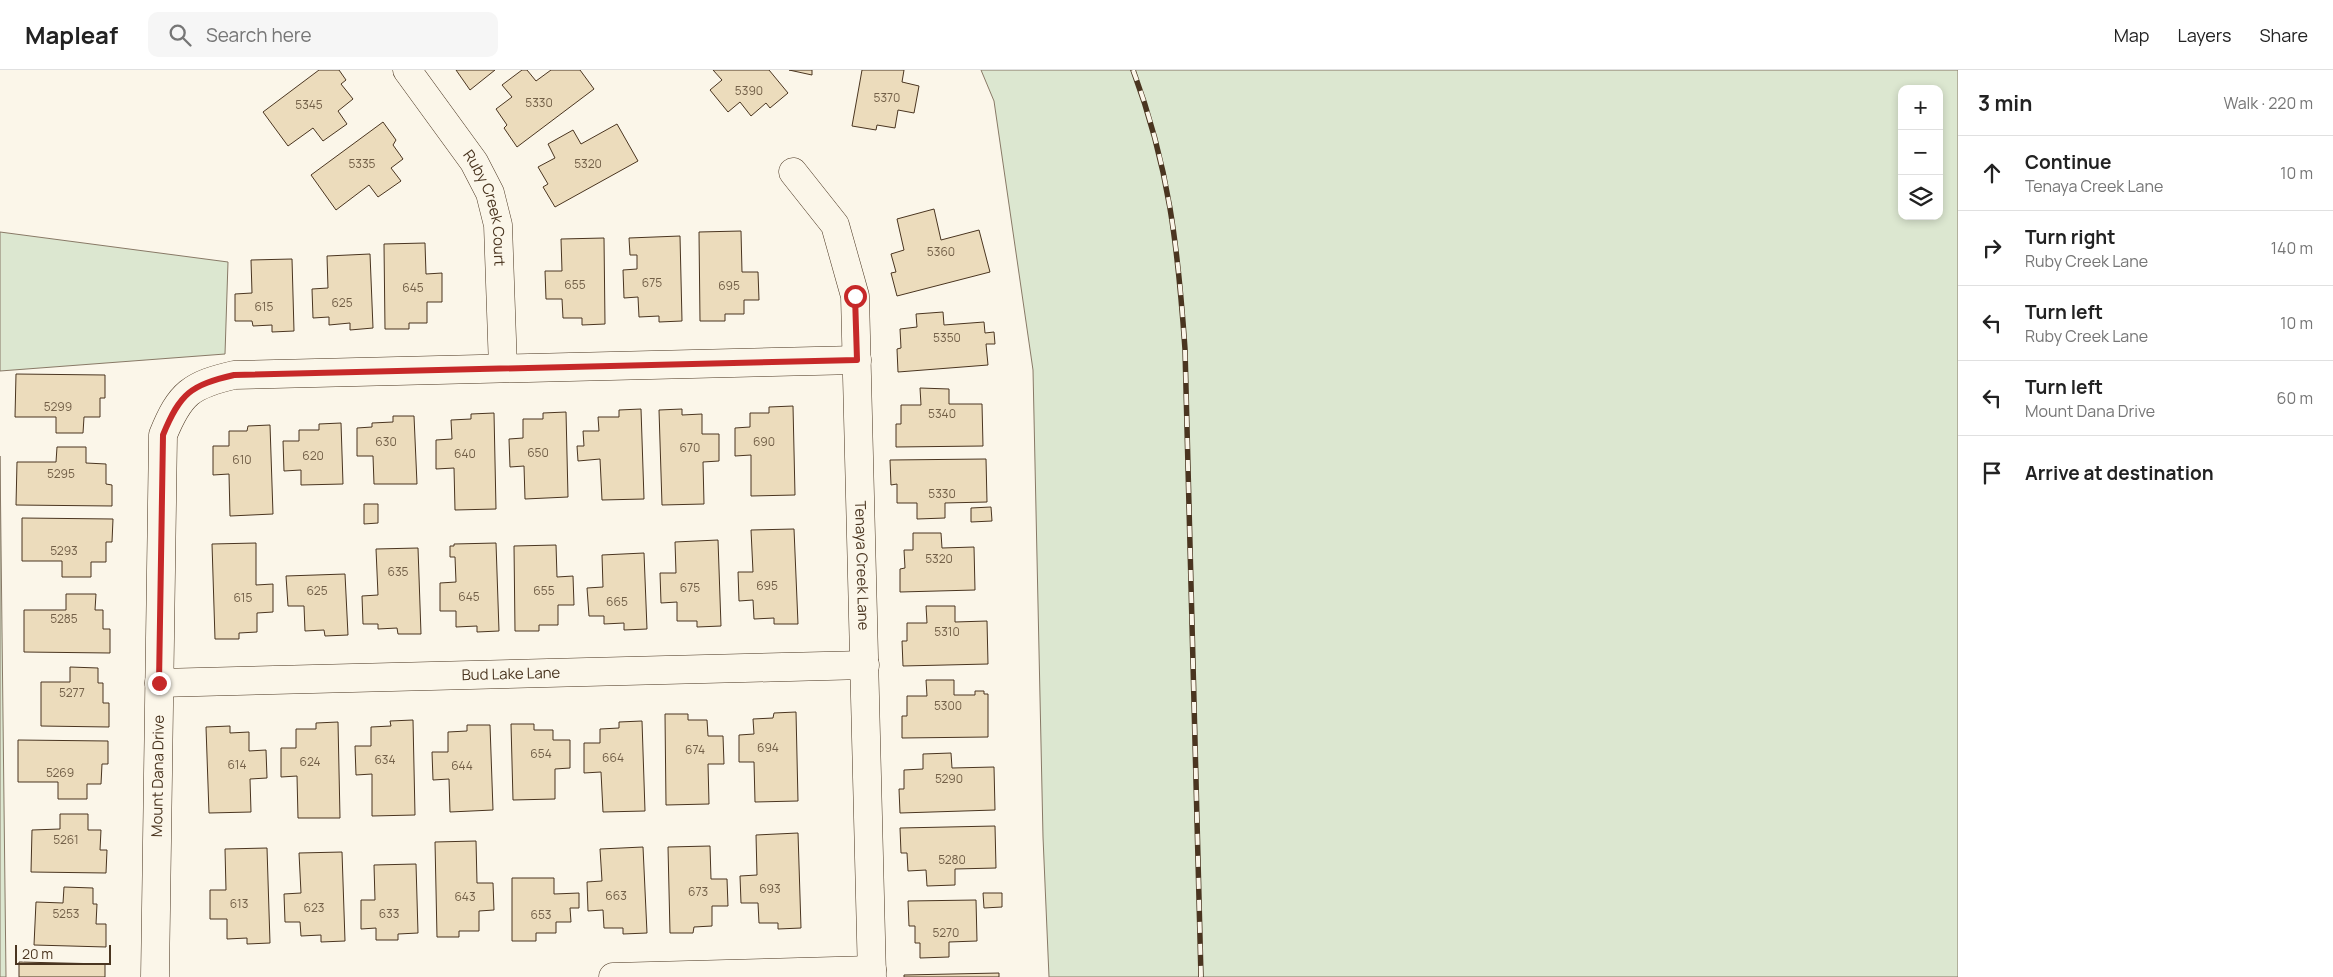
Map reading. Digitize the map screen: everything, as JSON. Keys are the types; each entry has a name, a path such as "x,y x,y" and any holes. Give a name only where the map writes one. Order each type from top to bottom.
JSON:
{"street":[{"name":"Ruby Creek Court","path":"407,70 474,162 490,193 498,225 503,368"},
{"name":"Tenaya Creek Lane","path":"793,172 835,225 855,296 872,974"},
{"path":"503,368 857,360"},
{"name":"Mount Dana Drive","path":"154,977 163,435 173,410 181,400 205,382 234,375 503,368"},
{"name":"Bud Lake Lane","path":"159,683 865,665"},
{"path":"613,977 872,974"}],"green space":[{"path":"981,70 1958,70 1958,977 1049,977 1043,837 1033,370 994,101"},
{"path":"0,232 228,262 225,354 0,371"},
{"path":"0,456 6,977 0,977"}],"building":[{"path":"319,70 339,70 346,80 341,84 353,99 338,111 347,124 323,141 313,128 288,146 263,112"},
{"path":"456,70 495,70 470,90"},
{"path":"522,70 527,70 536,81 551,70 580,70 594,89 517,147 504,128 507,125 496,109 512,97 502,85"},
{"path":"713,70 769,70 788,93 770,108 766,103 751,116 740,102 728,112 710,90 722,80"},
{"path":"789,70 812,70 812,75"},
{"path":"862,70 904,70 902,82 919,86 914,113 898,110 895,128 877,125 876,130 852,126"},
{"path":"383,122 396,140 393,145 403,159 391,168 401,181 378,197 369,185 336,210 311,175"},
{"path":"617,124 638,161 555,207 543,187 548,184 538,167 555,158 548,144 573,130 581,144"},
{"path":"934,209 941,240 979,230 990,272 897,296 891,273 896,272 891,254 904,250 897,219"},
{"path":"741,231 742,272 758,272 759,300 744,300 744,314 725,314 725,321 700,321 699,232"},
{"path":"680,236 682,321 659,322 659,316 639,317 638,297 624,298 623,270 637,269 637,255 630,255 629,238"},
{"path":"604,238 605,324 582,325 582,318 563,318 562,299 546,299 545,271 562,271 561,239"},
{"path":"425,243 426,274 442,273 442,302 427,302 427,323 409,323 409,329 385,329 384,244"},
{"path":"370,254 373,328 350,330 350,323 329,325 329,317 313,318 312,289 328,288 327,256"},
{"path":"292,259 294,331 272,332 272,325 253,326 252,321 235,321 235,294 252,293 251,260"},
{"path":"943,312 944,325 984,322 985,333 994,332 995,344 986,344 988,365 898,372 897,349 901,348 900,329 917,327 916,314"},
{"path":"16,374 105,375 105,398 100,398 100,417 84,417 83,433 56,433 56,417 15,417"},
{"path":"920,388 949,389 949,404 982,404 983,446 896,447 896,424 901,424 901,405 921,405"},
{"path":"793,406 795,495 751,496 751,455 735,456 735,428 750,427 750,413 769,413 769,407"},
{"path":"641,409 644,499 602,500 600,459 578,461 577,446 584,446 583,431 599,431 598,417 619,417 619,410"},
{"path":"682,409 682,415 702,414 702,434 719,434 719,461 703,462 704,504 662,505 659,410"},
{"path":"566,412 568,497 525,499 524,466 510,467 509,439 523,438 523,419 543,419 543,413"},
{"path":"494,413 496,509 455,510 454,468 436,469 436,440 452,439 451,420 471,419 471,414"},
{"path":"393,416 414,416 417,484 374,484 373,456 357,456 357,428 372,427 372,423 393,422"},
{"path":"341,423 343,484 301,485 301,470 284,471 283,441 299,441 299,430 319,430 319,424"},
{"path":"270,425 273,514 230,516 229,474 213,475 213,446 229,446 229,431 247,431 248,426"},
{"path":"57,447 86,447 86,463 106,464 106,484 112,485 112,506 16,505 17,462 56,462"},
{"path":"986,459 987,502 945,503 945,518 917,519 917,503 897,503 897,484 891,485 890,460"},
{"path":"364,504 378,504 378,523 364,524"},
{"path":"991,507 992,521 971,522 971,508"},
{"path":"22,518 113,519 112,542 106,542 106,562 91,562 91,577 62,577 62,561 22,561"},
{"path":"794,529 798,624 774,624 774,618 754,619 753,600 739,601 738,572 753,572 751,530"},
{"path":"913,533 941,533 942,548 974,547 975,590 900,592 900,569 905,568 904,550 913,550"},
{"path":"718,540 721,626 697,627 697,621 677,621 677,602 661,603 660,573 676,573 675,542"},
{"path":"256,543 256,585 273,584 273,612 257,613 257,632 239,633 239,639 215,639 212,544"},
{"path":"496,543 499,631 477,632 477,626 456,627 456,611 440,611 440,583 456,582 455,557 450,557 450,546 454,546 454,544"},
{"path":"556,545 557,577 573,576 574,605 558,605 558,625 539,625 539,631 515,631 514,546"},
{"path":"418,548 421,634 398,634 397,628 378,629 378,624 363,624 362,596 378,595 376,549"},
{"path":"644,553 647,629 624,630 624,623 604,624 604,616 589,616 587,588 603,587 602,555"},
{"path":"345,574 348,635 325,636 324,630 305,631 304,606 288,606 286,576"},
{"path":"66,594 96,594 95,610 103,610 103,629 110,629 110,653 24,652 24,610 66,610"},
{"path":"926,606 955,606 955,622 987,621 988,664 903,666 902,641 907,641 907,623 927,623"},
{"path":"70,667 98,668 98,683 103,683 103,703 109,703 109,727 41,726 41,682 70,682"},
{"path":"926,680 954,680 954,695 975,695 975,691 984,691 984,694 988,694 988,737 902,738 902,716 907,716 907,696 927,696"},
{"path":"796,712 798,801 755,802 754,762 739,762 739,735 754,734 753,719 773,718 774,713"},
{"path":"665,714 688,714 688,720 707,720 708,736 723,736 724,764 708,764 709,804 666,805"},
{"path":"413,720 415,815 372,816 372,774 356,775 355,746 371,746 371,727 391,726 390,721"},
{"path":"642,721 645,811 603,812 601,772 584,773 584,743 600,743 600,729 619,728 619,722"},
{"path":"338,722 340,818 298,818 297,776 281,777 281,748 296,748 296,729 316,729 316,723"},
{"path":"511,724 534,724 534,730 553,730 553,740 570,740 570,768 555,769 555,799 513,800"},
{"path":"467,725 490,725 493,810 450,812 449,779 433,780 432,752 448,752 448,732 467,731"},
{"path":"230,726 230,733 249,732 249,751 266,750 267,778 250,779 251,812 209,813 206,727"},
{"path":"18,740 108,741 108,764 102,764 101,784 87,784 87,799 58,799 58,782 18,782"},
{"path":"951,753 952,768 994,767 995,810 900,813 899,789 904,789 904,770 923,769 923,754"},
{"path":"60,814 88,814 88,830 101,830 100,850 107,850 106,873 31,872 32,830 60,829"},
{"path":"995,826 996,868 955,869 955,885 927,886 926,870 908,871 907,853 901,853 900,828"},
{"path":"798,833 801,928 778,929 778,923 759,923 758,903 741,903 740,876 757,875 756,835"},
{"path":"476,841 477,883 493,883 494,910 479,911 479,931 459,931 459,937 437,937 435,842"},
{"path":"710,846 711,879 727,879 728,906 712,906 712,926 694,927 693,933 670,933 668,847"},
{"path":"643,847 647,933 623,934 623,928 604,928 603,910 588,911 587,882 602,881 600,849"},
{"path":"267,848 270,943 247,944 247,938 227,939 227,919 210,919 210,890 226,890 225,849"},
{"path":"342,852 345,941 321,942 321,935 301,936 300,922 285,922 284,894 301,893 299,853"},
{"path":"416,864 418,933 398,934 398,940 376,940 376,928 361,929 361,900 375,900 374,865"},
{"path":"512,878 554,878 554,894 579,893 579,908 570,908 571,922 556,922 556,933 536,933 536,941 512,941"},
{"path":"64,887 93,888 93,904 97,904 96,924 106,924 106,947 34,945 36,902 63,903"},
{"path":"983,893 1002,893 1002,907 984,908"},
{"path":"976,900 977,941 949,942 949,957 920,958 920,943 915,943 915,926 909,926 908,901"},
{"path":"19,962 105,964 105,977 19,977"},
{"path":"999,973 999,977 904,977 904,975"}],"railway":[{"path":"1133,70 1155,140 1170,208 1179,276 1185,349 1201,977"}],"route":[{"path":"159,683 163,435 173,410 192,389 205,382 234,375 857,360 855,296"}]}
